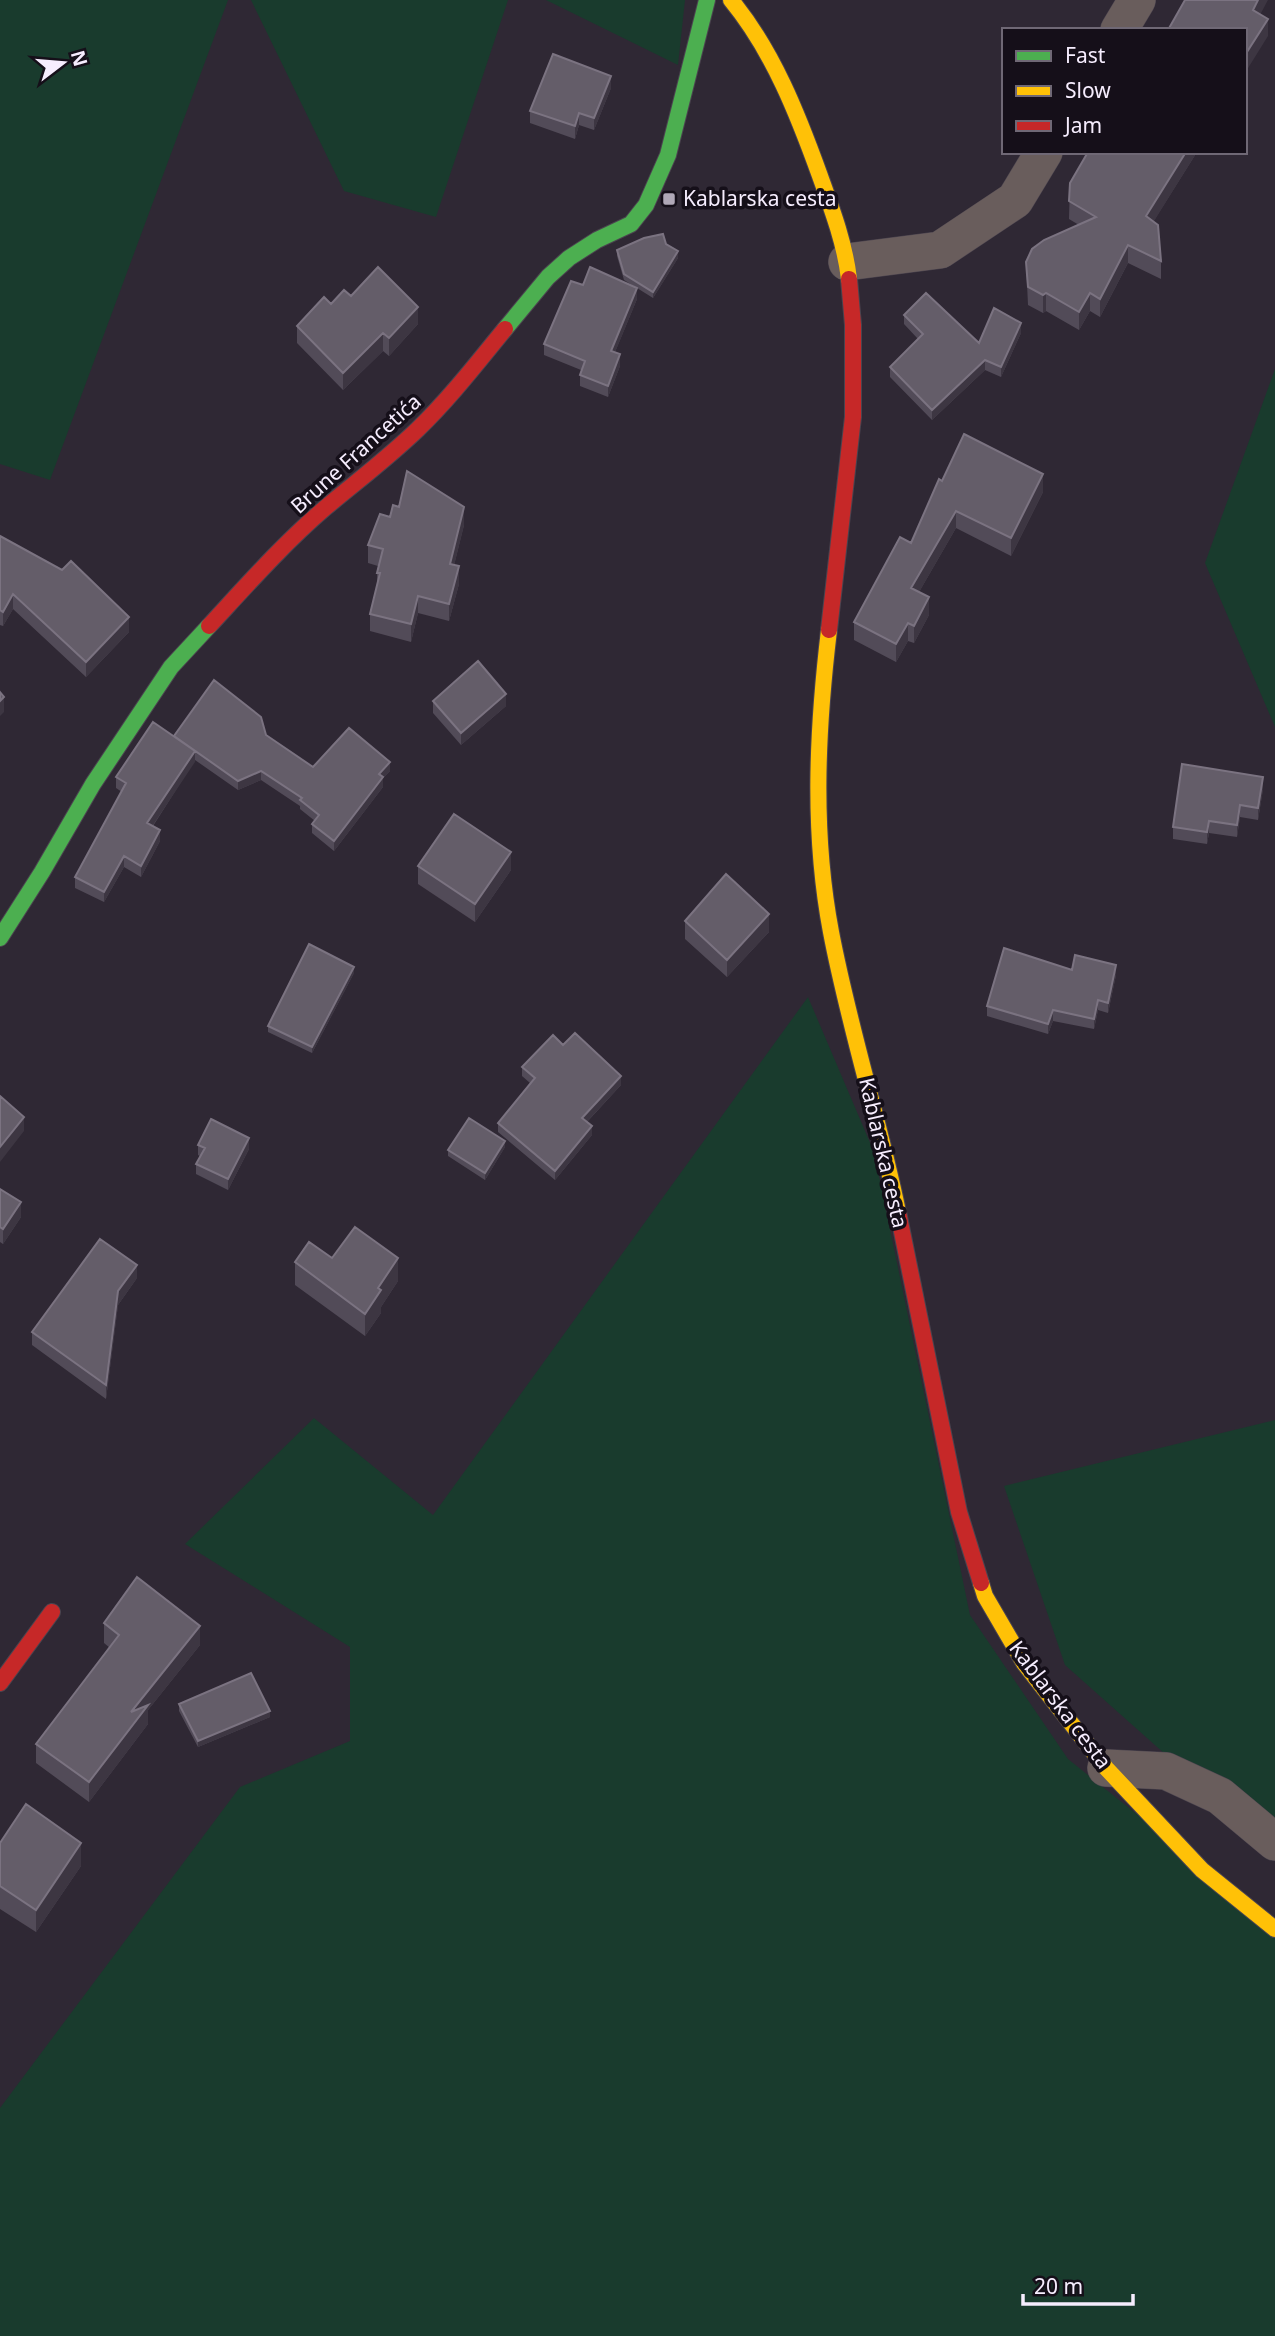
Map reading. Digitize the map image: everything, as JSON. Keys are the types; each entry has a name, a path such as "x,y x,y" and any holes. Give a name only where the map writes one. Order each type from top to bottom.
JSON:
{"street":[{"name":"Brune Francetića","path":"0,938 43,872 93,784 171,667 270,560 429,418 548,277 569,258 597,240 631,224 646,205 668,155 707,0"},
{"name":"Kablarska cesta","path":"731,0 766,50 806,137 832,208 847,262 853,325 853,417 822,688 817,762 821,859 831,932 894,1194 959,1511 985,1596 1024,1663 1106,1768 1202,1870 1275,1929"},
{"path":"1120,28 1137,0"},
{"path":"847,262 940,250 1015,200 1043,154"},
{"path":"0,1683 52,1612"},
{"path":"1106,1768 1166,1771 1220,1796 1275,1842"}],"green space":[{"path":"0,0 228,0 50,480 0,464"},
{"path":"251,0 508,0 436,217 344,191"},
{"path":"546,0 685,0 678,65"},
{"path":"1275,369 1275,727 1205,563"},
{"path":"808,997 874,1152 970,1615 1068,1759 1275,1925 1275,2336 0,2336 0,2108 240,1787 350,1741 350,1647 185,1544 314,1418 433,1515"},
{"path":"1275,1420 1275,1852 1065,1665 1004,1486"}],"building":[{"path":"1185,0 1258,0 1253,10 1268,19 1247,52 1247,28 1169,28"},
{"path":"553,54 611,76 594,118 579,113 575,126 530,111"},
{"path":"1087,154 1185,154 1146,216 1158,225 1161,261 1128,245 1100,299 1090,293 1079,312 1046,293 1043,295 1028,287 1026,262 1032,249 1044,240 1096,217 1069,201 1070,183"},
{"path":"663,234 666,244 678,251 653,292 624,274 617,250 644,238"},
{"path":"378,267 418,307 389,338 383,333 343,373 297,326 324,297 331,304 344,290 351,296"},
{"path":"590,267 637,288 611,351 620,354 608,386 580,375 585,361 544,344 571,281 583,285"},
{"path":"926,293 979,343 994,308 1021,323 1001,367 985,360 932,410 890,367 923,334 904,315"},
{"path":"964,434 1043,474 1011,538 956,511 911,588 929,597 914,626 908,623 896,644 854,622 900,537 911,543 939,479 942,481"},
{"path":"407,471 464,507 450,564 459,566 449,604 418,596 411,624 370,614 383,549 368,545 380,514 390,517 393,505 399,507"},
{"path":"0,536 62,570 71,561 129,617 86,662 13,594 3,612 0,610"},
{"path":"478,661 506,694 461,733 433,701"},
{"path":"214,680 261,717 266,735 313,767 349,728 390,762 379,774 383,777 334,841 312,824 319,815 300,800 302,798 261,771 238,781 174,736"},
{"path":"153,722 195,751 147,823 160,830 141,866 124,856 104,892 75,877 126,783 116,777"},
{"path":"1182,764 1263,777 1258,808 1240,805 1237,825 1209,821 1207,832 1173,827"},
{"path":"454,814 511,852 475,904 418,866"},
{"path":"726,874 769,914 727,960 685,921"},
{"path":"309,944 354,967 312,1047 268,1026"},
{"path":"1004,948 1072,970 1075,955 1116,965 1108,1003 1098,1000 1094,1019 1053,1010 1048,1024 987,1006"},
{"path":"575,1033 621,1076 582,1118 592,1126 555,1171 498,1123 535,1078 522,1067 553,1035 563,1045"},
{"path":"0,1096 24,1117 0,1147"},
{"path":"469,1118 505,1141 485,1173 448,1150"},
{"path":"211,1119 249,1138 228,1179 196,1164 205,1148 198,1145"},
{"path":"0,1189 21,1202 3,1229 0,1227"},
{"path":"355,1227 398,1258 365,1314 295,1262 309,1242 332,1258"},
{"path":"100,1239 137,1265 118,1291 106,1385 32,1332"},
{"path":"137,1577 200,1626 131,1712 148,1705 89,1782 36,1744 119,1635 104,1623"},
{"path":"251,1673 270,1711 198,1741 179,1704"},
{"path":"26,1804 81,1843 36,1910 0,1886 0,1843"}],"traffic: fast":[{"path":"505,329 548,277 569,258 597,240 631,224 646,205 668,155 707,0"},
{"path":"0,938 93,784 171,667 209,626"}],"traffic: slow":[{"path":"731,0 760,40 793,107 833,214 849,279"},
{"path":"829,630 818,781 825,894 838,967 898,1212"},
{"path":"981,1583 985,1596 1024,1663 1106,1768 1202,1870 1275,1929"}],"traffic: jam":[{"path":"829,630 853,417 853,325 849,279"},
{"path":"209,626 294,536 430,417 505,329"},
{"path":"898,1212 959,1512 981,1583"},
{"path":"0,1683 52,1612"}],"place":[{"name":"Kablarska cesta","path":"669,199"}]}
